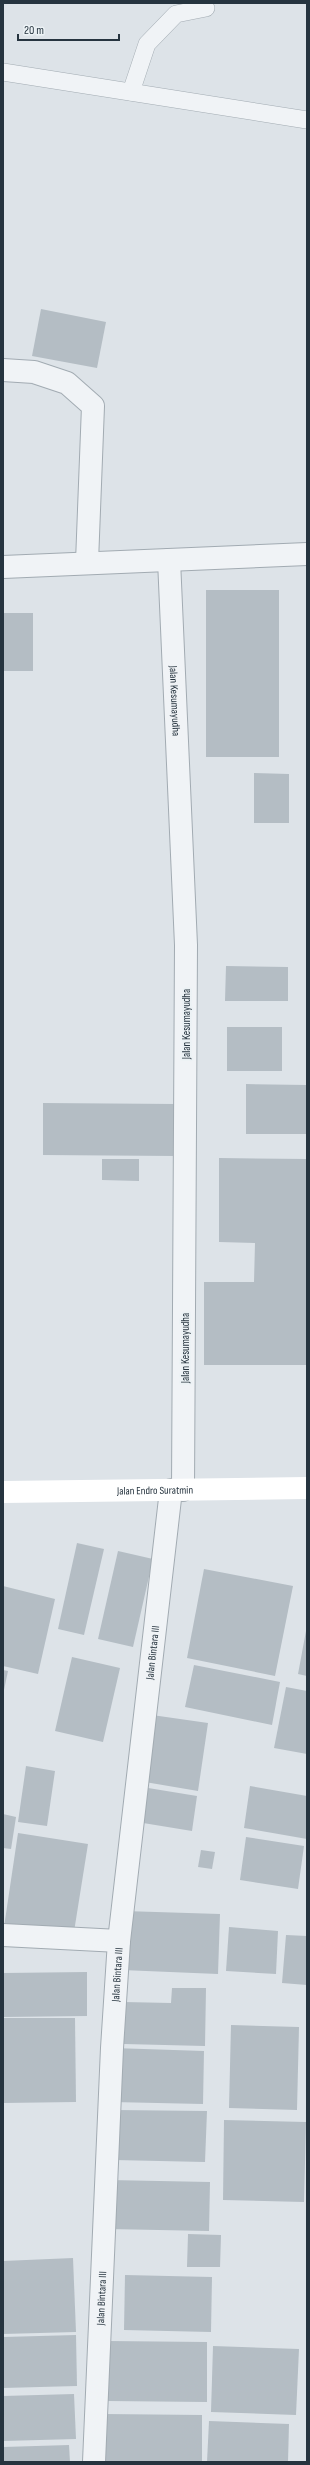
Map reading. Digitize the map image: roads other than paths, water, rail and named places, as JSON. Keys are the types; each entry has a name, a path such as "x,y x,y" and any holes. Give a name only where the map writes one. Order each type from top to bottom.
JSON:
{"main road":[{"name":"Jalan Endro Suratmin","path":"3,1492 307,1488"}],"street":[{"path":"3,370 34,372 67,383 93,406 87,562"},
{"path":"3,567 87,562 307,554"},
{"name":"Jalan Kesumayudha","path":"169,560 186,945 177,1490"},
{"name":"Jalan Bintara III","path":"94,2462 111,2056 119,1941 177,1490"},
{"path":"3,1935 119,1941"}],"lane":[{"path":"131,92 148,44 176,14 206,8"},
{"path":"3,72 307,120"}]}
